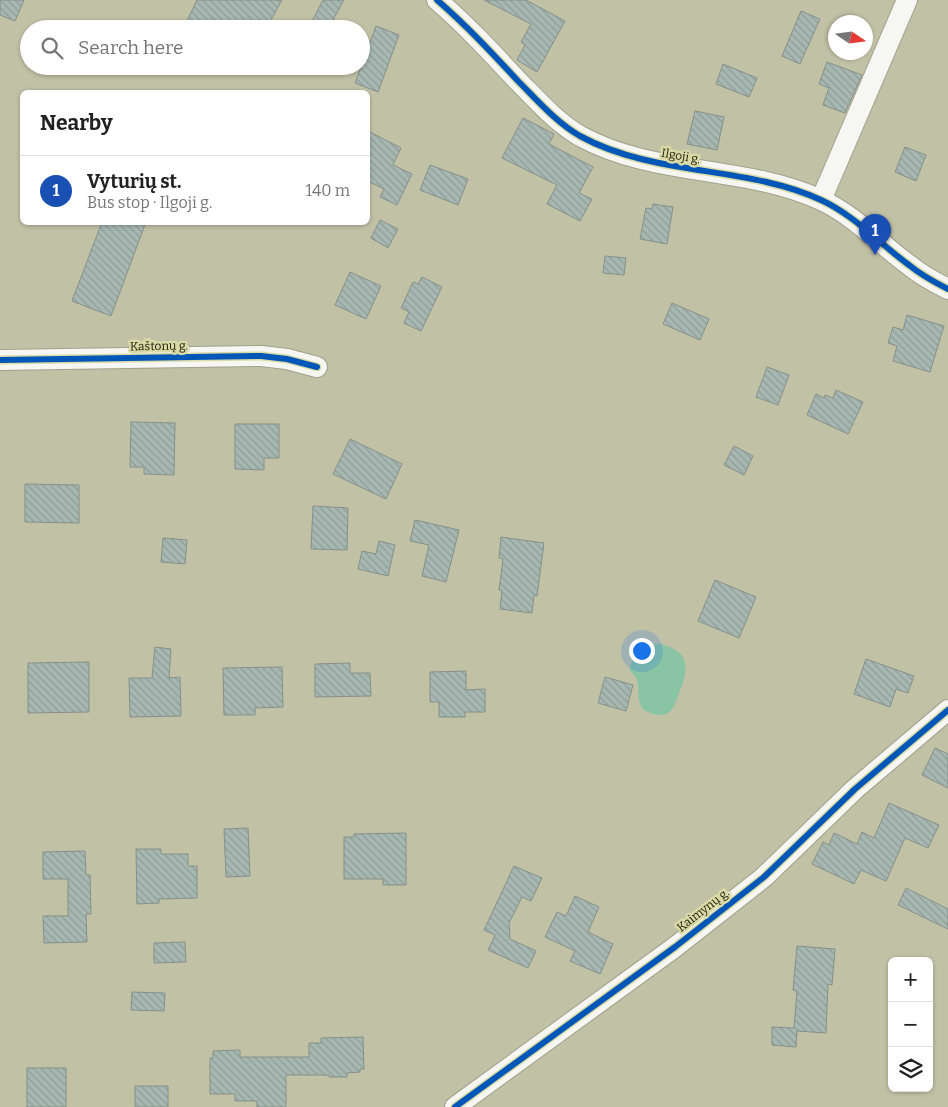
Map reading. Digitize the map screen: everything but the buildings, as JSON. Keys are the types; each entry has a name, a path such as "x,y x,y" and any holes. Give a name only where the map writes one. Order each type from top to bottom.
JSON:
{"street":[{"name":"Ilgoji g.","path":"438,0 552,114 580,136 623,153 650,161 760,181 792,189 821,200 843,212 926,277 948,289"},
{"path":"821,200 907,0"},
{"name":"Kaštonų g.","path":"0,360 261,356 288,359 317,367"},
{"name":"Kaimynų g.","path":"455,1107 675,947 764,877 855,789 948,710"}],"shaded area":[{"path":"659,644 677,651 682,656 686,670 682,687 674,706 670,712 662,715 652,714 643,709 639,700 637,681 630,670 636,655 649,646"}],"cycle path":[{"path":"437,0 469,29 547,110 580,136 609,149 639,158 762,181 792,189 821,200 856,222 918,272 948,289"},
{"path":"0,360 261,356 287,359 317,367"},
{"path":"455,1107 675,947 764,877 855,789 948,710"}],"place":[{"name":"Vyturių st.","path":"875,255"}]}
